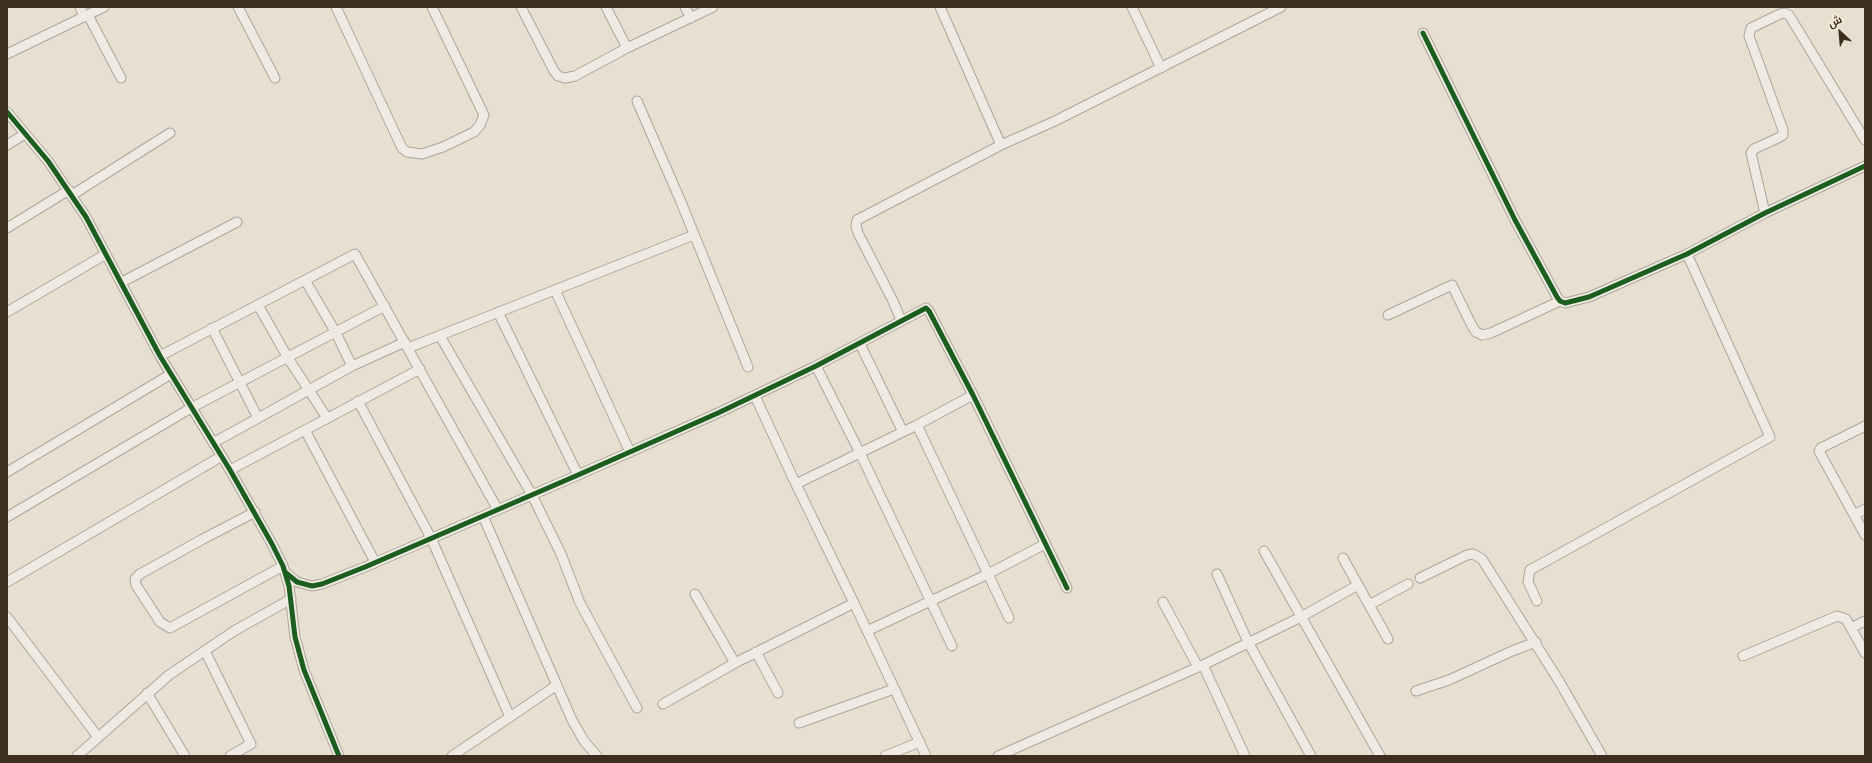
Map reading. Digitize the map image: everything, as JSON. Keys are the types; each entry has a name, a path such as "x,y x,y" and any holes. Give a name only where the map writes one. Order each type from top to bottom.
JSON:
{"street":[{"path":"80,7 121,78"},
{"path":"7,54 104,7"},
{"path":"238,7 275,78"},
{"path":"336,7 402,148 413,154 422,154 443,147 464,137 474,132 483,120 482,110 432,7"},
{"path":"521,7 554,71 562,77 575,76 627,48 713,7"},
{"path":"606,7 627,48"},
{"path":"685,7 691,18"},
{"path":"940,7 1001,146"},
{"path":"1132,7 1161,68"},
{"path":"901,320 893,301 858,233 856,226 857,220 1001,146 1055,121 1282,7"},
{"path":"1765,213 1751,153 1754,149 1778,138 1783,134 1783,130 1749,36 1751,28 1780,14 1784,13 1789,15 1865,140"},
{"path":"1423,33 1515,220 1560,301 1565,303 1589,297 1687,254 1765,213 1865,166"},
{"path":"637,101 694,234 748,367"},
{"path":"7,112 48,161 70,192 122,282 160,356 255,512 284,569 295,637 304,670 339,756"},
{"path":"7,228 170,133"},
{"path":"7,145 25,134"},
{"path":"122,282 237,222"},
{"path":"213,443 352,366 406,345 440,336 694,234"},
{"path":"7,312 106,254"},
{"path":"160,356 355,254 498,510"},
{"path":"1537,601 1528,582 1530,570 1770,437 1687,254"},
{"path":"305,280 336,333 352,366"},
{"path":"1388,315 1452,284 1472,326 1476,332 1482,335 1491,333 1560,301"},
{"path":"555,290 630,452"},
{"path":"258,305 288,358 327,418"},
{"path":"7,517 191,408 385,306"},
{"path":"284,569 300,584 316,585 375,562 498,510 755,396 860,344 901,320 926,308 929,311 973,396 1067,588"},
{"path":"498,312 578,475"},
{"path":"212,328 258,418"},
{"path":"440,336 532,495 564,561 580,603 637,708"},
{"path":"860,344 903,432"},
{"path":"816,366 860,452 929,602 952,646"},
{"path":"230,470 420,369"},
{"path":"7,472 171,374"},
{"path":"755,396 926,756"},
{"path":"796,484 973,396"},
{"path":"358,401 431,538 510,717"},
{"path":"917,425 1009,618"},
{"path":"1865,426 1821,448 1819,451 1865,535"},
{"path":"304,430 375,562"},
{"path":"7,582 222,456"},
{"path":"1854,515 1865,509"},
{"path":"255,512 140,574 135,579 136,585 160,622 170,628 284,569"},
{"path":"483,516 576,729 597,756"},
{"path":"867,631 988,574 1045,544"},
{"path":"1264,551 1380,756"},
{"path":"1420,578 1467,555 1477,555 1482,559 1536,642 1602,756"},
{"path":"1343,558 1388,639"},
{"path":"1217,574 1248,642 1311,756"},
{"path":"1369,605 1408,584"},
{"path":"998,756 1200,666 1301,617 1358,585"},
{"path":"695,594 735,663"},
{"path":"77,756 168,675 247,624 290,599"},
{"path":"663,704 735,663 854,602"},
{"path":"1163,602 1200,666 1245,756"},
{"path":"1743,656 1837,616 1846,619 1865,653"},
{"path":"7,617 98,737"},
{"path":"1850,628 1865,620"},
{"path":"1416,691 1449,680 1512,651 1536,642"},
{"path":"205,651 251,744 230,756"},
{"path":"756,652 778,693"},
{"path":"452,756 557,685"},
{"path":"799,723 894,689"},
{"path":"147,693 185,756"},
{"path":"885,756 920,742"}],"cycle path":[{"path":"1423,33 1515,220 1557,297 1560,301 1565,303 1589,297 1687,254 1765,213 1865,166"},
{"path":"7,112 48,161 86,217 160,356 230,470 272,544 283,566 289,586 295,637 304,670 339,756"},
{"path":"285,572 297,582 312,586 322,584 365,567 718,413 816,366 926,308 929,311 973,395 1067,588"}]}
